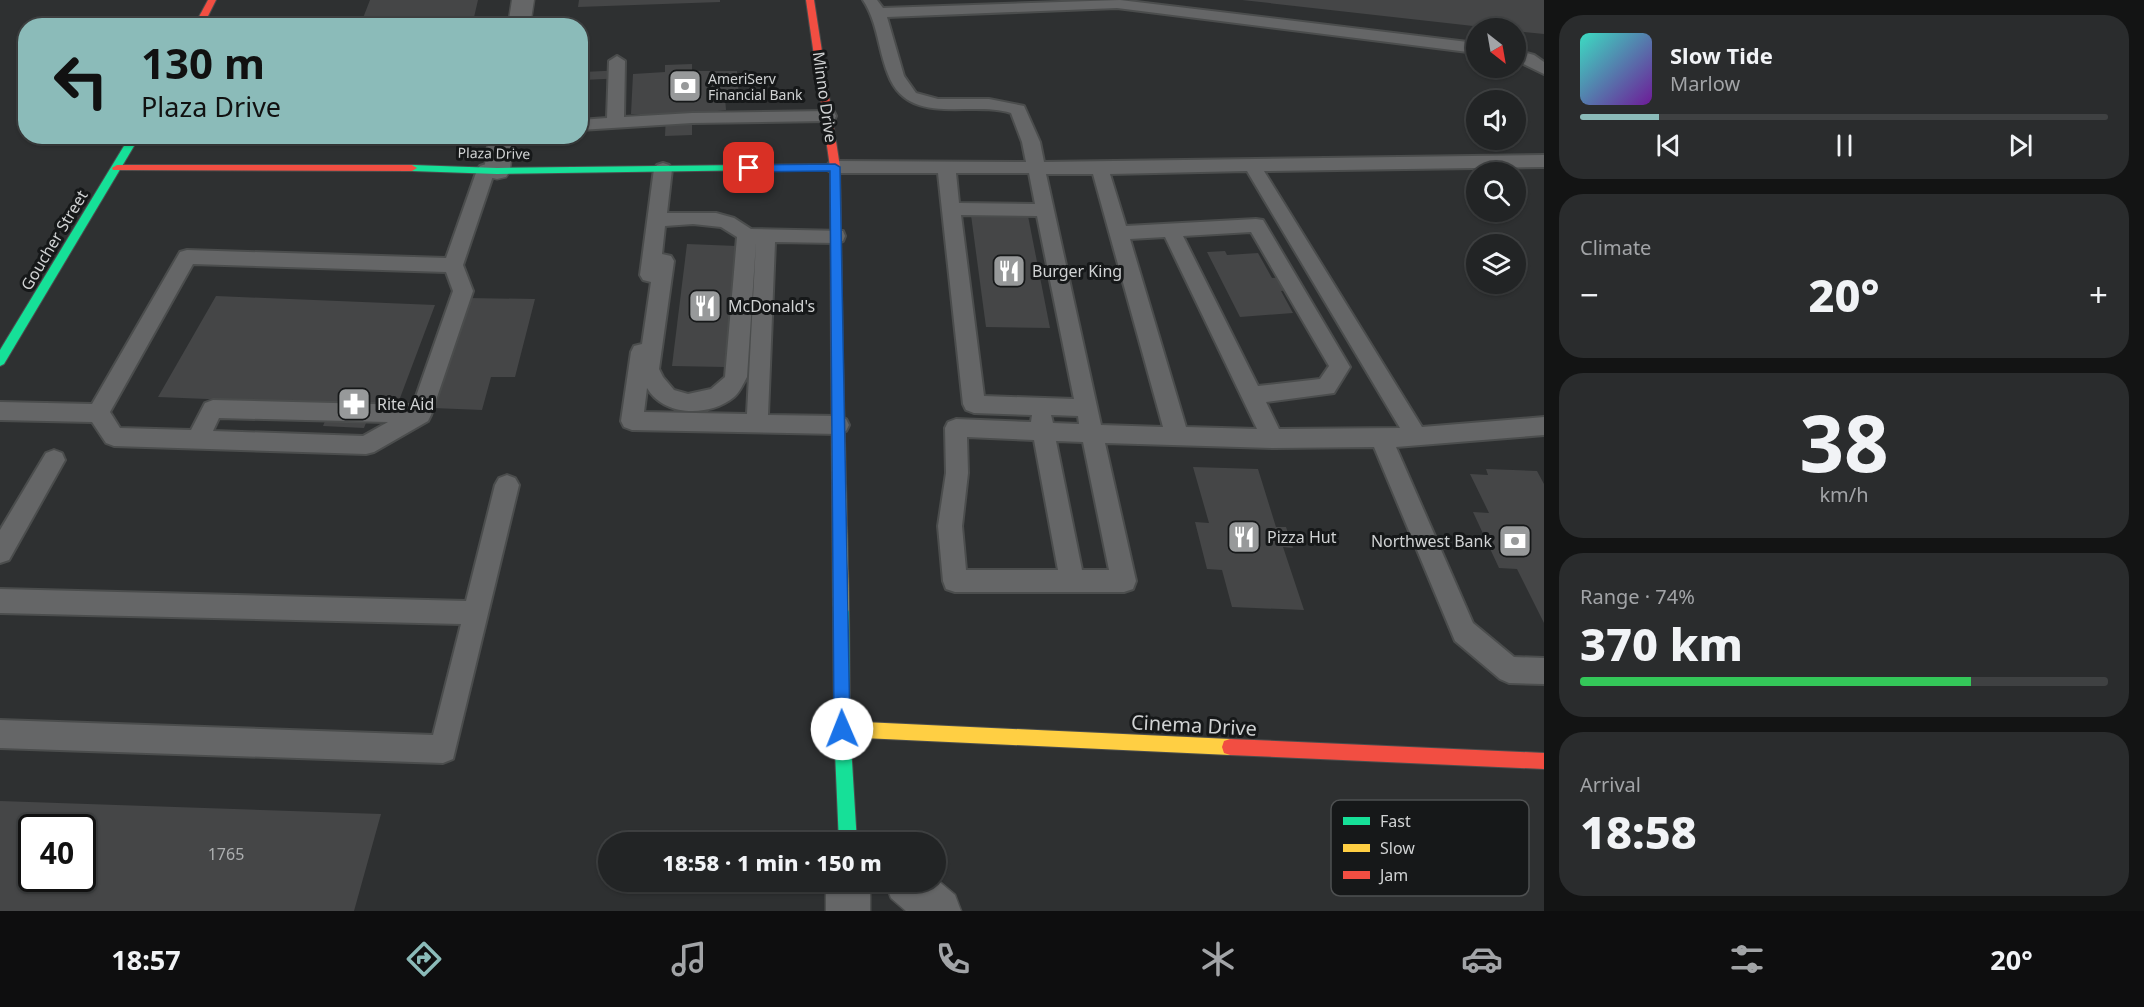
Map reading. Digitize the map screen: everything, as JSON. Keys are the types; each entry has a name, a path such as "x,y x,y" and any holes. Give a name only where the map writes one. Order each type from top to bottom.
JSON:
{"street":[{"path":"202,18 212,0"},
{"path":"521,18 524,0"},
{"name":"Minno Drive","path":"810,0 835,167 842,729 852,832"},
{"name":"Goucher Street","path":"0,361 130,144"},
{"path":"491,171 499,144"},
{"name":"Plaza Drive","path":"117,168 399,168 491,171 835,167"},
{"name":"Cinema Drive","path":"842,729 1544,761"},
{"path":"848,892 848,911"},
{"path":"918,892 939,911"}],"lane":[{"path":"1466,47 1117,4 875,6 898,81 910,97 932,103 1002,104 1018,110 1031,142 1092,432 1124,581 955,581 950,526 957,473 956,428 1092,432 1177,436 1381,438 1544,427"},
{"path":"1526,58 1544,69"},
{"path":"610,61 611,124"},
{"path":"588,125 611,124 638,131 738,126 764,119 828,116"},
{"path":"835,167 1253,167 1544,161"},
{"path":"946,166 974,404 1087,408"},
{"path":"1253,167 1416,436"},
{"path":"1100,168 1177,436"},
{"path":"663,169 632,421 838,424"},
{"path":"205,424 389,432 420,415 463,291 453,265 491,171"},
{"path":"951,209 1045,210"},
{"path":"657,220 711,218 735,223 757,235 836,236"},
{"path":"1119,233 1256,225 1340,367 1326,387 1252,395"},
{"path":"1171,230 1272,437"},
{"path":"652,261 664,261 649,369 655,385 668,398 687,401 711,400 728,391 736,377 757,235"},
{"path":"757,235 757,423"},
{"path":"98,413 187,257 453,265"},
{"path":"1040,406 1072,581"},
{"path":"0,411 98,413"},
{"path":"98,413 114,437 205,424 420,415"},
{"path":"1381,438 1464,632 1509,670 1544,671"},
{"path":"0,552 54,460"},
{"path":"0,734 443,749 507,485"},
{"path":"0,601 476,613"}],"building":[{"path":"370,0 478,0 474,18 363,18"},
{"path":"579,0 720,0 720,2 578,7"},
{"path":"1242,0 1544,0 1544,34 1526,32 1526,18 1466,18 1466,25"},
{"name":"AmeriServ Financial Bank","path":"692,64 692,71 737,71 739,97 725,98 726,110 692,114 692,135 665,136 666,114 631,114 633,74 665,72 665,65"},
{"path":"625,70 625,78 588,80 588,72"},
{"name":"Burger King","path":"971,215 1028,216 1050,328 986,327"},
{"name":"McDonald's","path":"687,244 737,246 725,367 672,366"},
{"path":"1225,251 1227,255 1258,253 1272,278 1284,277 1292,290 1281,291 1293,313 1240,317 1207,252"},
{"name":"Rite Aid","path":"216,296 435,305 397,406 373,405 364,428 323,426 332,404 158,397"},
{"path":"468,298 535,299 515,377 491,377 482,410 433,408"},
{"name":"Pizza Hut","path":"1193,467 1258,469 1276,527 1286,527 1293,548 1283,547 1304,610 1232,607 1222,570 1207,569 1195,522 1209,523"},
{"name":"Northwest Bank","path":"1486,469 1537,471 1544,484 1544,623 1517,569 1499,568 1473,512 1489,513 1470,474 1488,475"},
{"path":"0,801 381,814 354,911 0,911"}],"traffic: fast":[{"path":"0,361 130,144"},
{"path":"412,168 497,171 835,167"},
{"path":"841,610 842,729 847,832"}],"traffic: slow":[{"path":"837,356 841,610"},
{"path":"842,729 1230,747"}],"traffic: jam":[{"path":"202,18 212,0"},
{"path":"810,0 835,167 837,356"},
{"path":"117,168 412,168"},
{"path":"1230,747 1544,761"}],"place":[{"name":"AmeriServ Financial Bank","path":"685,86"},
{"name":"Burger King","path":"1009,271"},
{"name":"McDonald's","path":"705,306"},
{"name":"Rite Aid","path":"354,404"},
{"name":"Pizza Hut","path":"1244,537"},
{"name":"Northwest Bank","path":"1515,541"}],"route":[{"path":"749,168 835,167 842,729"}]}
